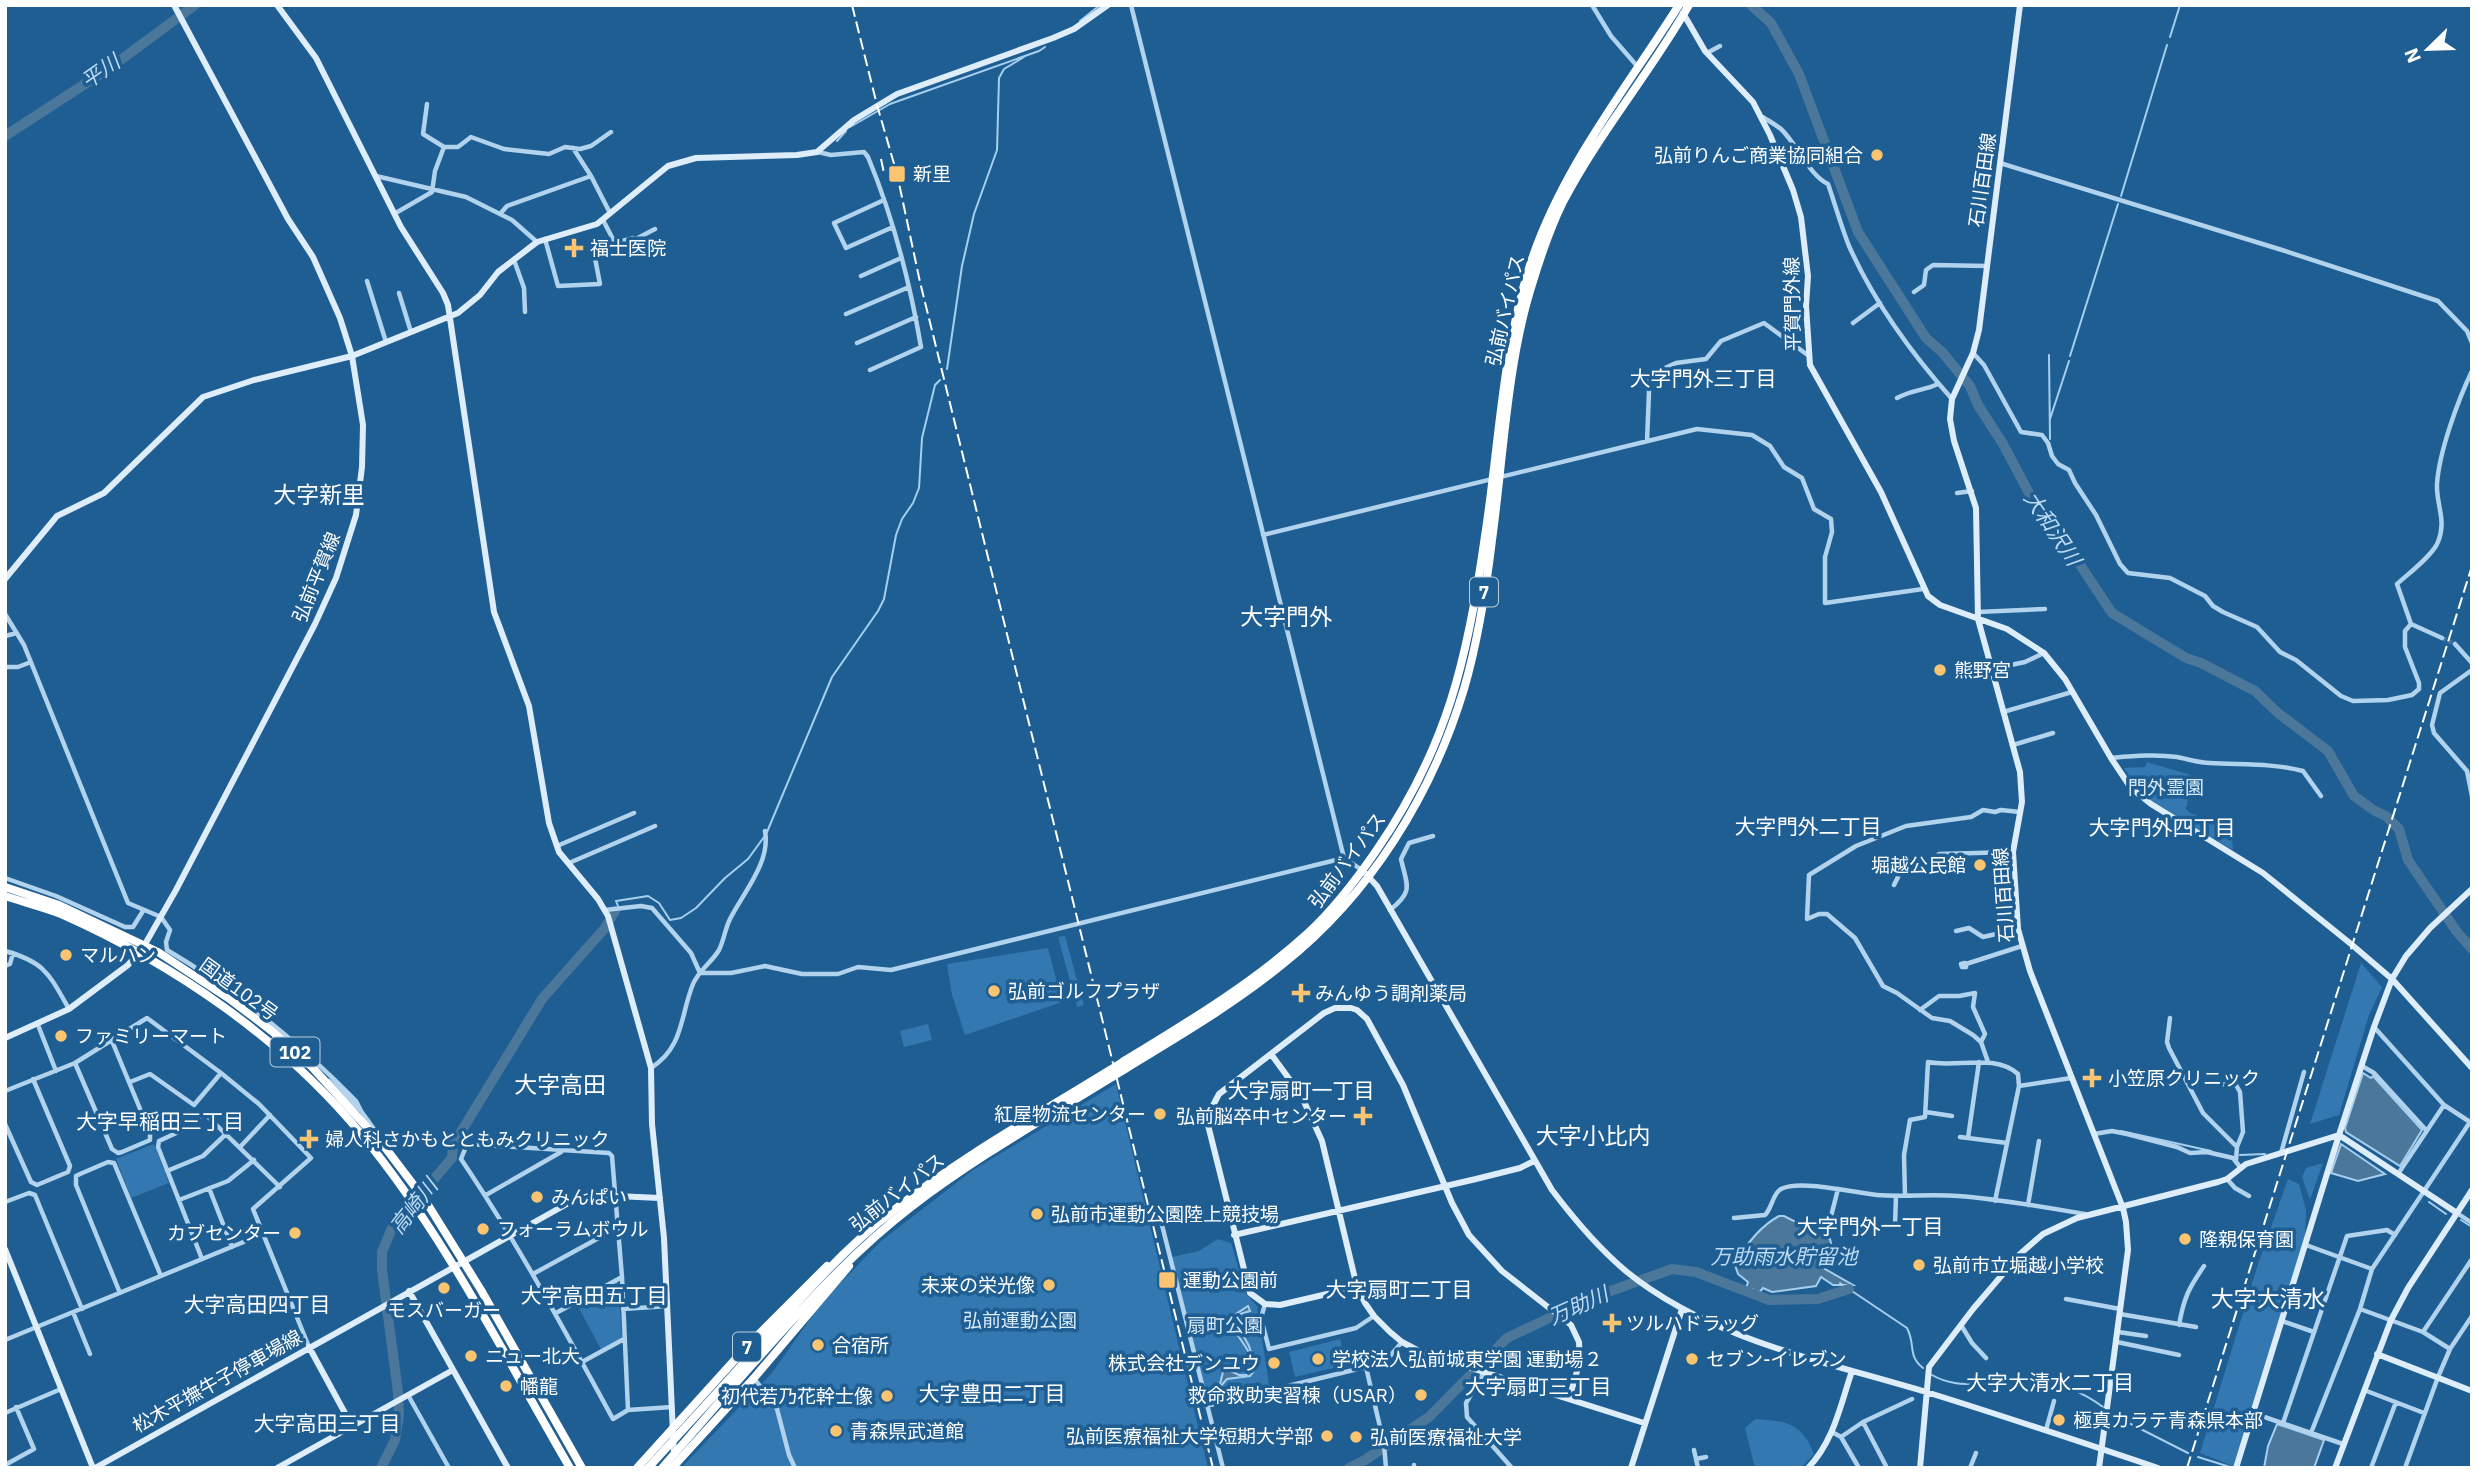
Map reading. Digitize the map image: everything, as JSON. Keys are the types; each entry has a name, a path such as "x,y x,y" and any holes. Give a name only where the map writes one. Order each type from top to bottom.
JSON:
{"highway":[{"name":"弘前バイパス","path":"648,1468 894,1210 982,1148 1111,1074 1245,984 1337,904 1366,873 1414,808 1431,775 1460,699 1482,603 1509,355 1530,265 1555,205 1600,124 1679,5"},
{"name":"弘前バイパス","path":"1497,477 1521,329 1530,293 1556,218 1583,166 1689,5"},
{"name":"国道102号","path":"5,887 59,905 141,950 254,1030 295,1066 360,1133 410,1198 454,1266 570,1468"},
{"name":"国道102号","path":"5,896 59,914 141,950 158,952 231,1000 273,1032 312,1067 384,1146 425,1200 464,1261 582,1468"},
{"name":"7","path":"673,1467 754,1378 867,1239"},
{"name":"7","path":"637,1468 811,1280 867,1239"},
{"name":"弘前バイパス","path":"663,1468 725,1389"}],"street":[{"name":"弘前平賀線","path":"5,1038 69,1009 115,976 141,950 161,917 315,624 346,549 356,515 362,467 363,425 352,356 340,318 325,282 288,219 174,5"},
{"path":"277,5 316,58 407,239 443,293 450,316 494,612 529,706 549,824 556,846 607,913 651,1068 652,1124 668,1306 673,1467"},
{"path":"817,152 854,120 897,94 1053,38 1074,29 1108,5"},
{"path":"1130,5 1344,858 1366,873 1390,910 1552,1190 1577,1223 1635,1278 1682,1309 1752,1339 2046,1430 2158,1468"},
{"path":"1592,5 1611,36 1639,68"},
{"name":"平賀門外線","path":"1679,5 1707,52 1754,102 1793,190 1801,218 1808,276 1806,306 1809,356 1818,380 1881,492 1923,589"},
{"name":"石川百田線","path":"2020,5 1979,330 1972,356 1953,397 1950,419 1951,430 1973,491 1977,522 1978,616 2022,786 2013,852 2018,929 2022,946 2123,1208 2126,1222 2128,1250 2099,1468"},
{"path":"1707,52 1720,46"},
{"path":"427,104 423,134 444,147 458,147 471,137 504,149 549,154 565,147 590,146 611,132"},
{"path":"1762,117 1780,128 1819,180 1828,184 1850,246 1880,303 1938,384 1953,397"},
{"path":"394,214 432,192 435,171 444,147"},
{"path":"572,147 611,214"},
{"path":"5,579 57,516 104,492 203,397 254,380 352,356 450,316 468,306 498,272 537,242 593,226 611,214 657,173 680,161 712,156 797,155 817,152 831,155 864,152 893,227 921,347 870,370"},
{"path":"2000,163 2438,301 2467,331 2472,342"},
{"path":"376,176 466,197 512,220 537,242"},
{"path":"500,214 507,206 591,176"},
{"path":"884,200 834,223 846,248 893,227"},
{"path":"603,220 615,243"},
{"path":"634,240 655,229"},
{"path":"545,239 558,286 600,284 594,253 615,243 633,237 641,254"},
{"path":"861,276 901,258"},
{"path":"514,260 524,288 525,312"},
{"path":"1914,292 1924,285 1926,270 1933,265 1987,266"},
{"path":"367,281 386,343"},
{"path":"846,314 909,287"},
{"path":"399,293 411,333"},
{"path":"1853,323 1880,303"},
{"path":"857,343 916,317"},
{"path":"1647,441 1647,376 1676,363 1706,359 1721,341 1763,323 1809,356"},
{"path":"1972,356 1984,365 2021,432 2042,435 2052,456 2068,470 2096,515 2120,564 2128,573 2170,578 2204,596 2223,612 2257,627 2280,652 2296,660 2340,696 2353,701 2388,700 2412,695 2419,689 2405,647 2405,631 2411,624"},
{"path":"2442,638 2411,624 2397,584 2437,545 2443,517 2438,499 2439,473 2446,438 2472,371"},
{"path":"1897,398 1912,389 1927,389 1938,384"},
{"path":"1263,535 1697,429 1752,435 1770,446 1784,467 1802,478 1814,509 1831,519 1832,532 1825,557 1825,603 1923,589 1940,605 1978,616 2007,629 2044,653 2058,669 2110,758 2131,788 2278,884 2392,979 2472,1068"},
{"path":"1958,493 1973,491"},
{"path":"1978,616 2045,609"},
{"path":"5,614 31,662 128,903 161,917 170,930 166,942 167,950 220,983 280,1029 356,1101 361,1111"},
{"path":"5,636 17,633"},
{"path":"2455,645 2472,663"},
{"path":"1991,669 2025,662 2044,653"},
{"path":"5,667 18,667 31,662"},
{"path":"2472,670 2440,693 2432,725 2434,733 2462,764 2471,785 2472,796"},
{"path":"2003,712 2072,692"},
{"path":"2013,746 2053,733"},
{"path":"2110,758 2146,754 2206,764 2289,767 2303,771 2321,796"},
{"path":"1988,1062 1981,1042 1950,1021 1932,1018 1883,986 1855,938 1827,914 1807,919 1809,875 1856,846 1906,826 1970,817 1983,810 1995,813 2001,810 2020,812"},
{"path":"556,846 634,813"},
{"path":"568,864 655,826"},
{"path":"651,1068 658,1064 679,1035 694,982 721,947 729,920 759,867 767,840 765,831"},
{"path":"1390,910 1404,899 1408,889 1401,859 1409,844 1433,836"},
{"path":"1894,885 1898,869 1931,861 1939,854 2013,852"},
{"path":"700,973 731,973 765,966 802,974 838,974 858,967 891,970 1344,858"},
{"path":"5,878 45,892 125,927 133,927 143,911"},
{"path":"2236,1468 2339,1135 2392,979 2406,956 2430,928 2472,889"},
{"path":"607,913 641,906 652,908 691,953 700,973"},
{"path":"1956,931 1969,928 1983,937 2018,929"},
{"path":"1954,969 2022,946"},
{"path":"5,951 35,961 43,968 69,1009"},
{"path":"5,966 10,964 13,953"},
{"path":"1920,1010 1939,996 1975,993 1973,1007 1985,1034 1981,1042"},
{"path":"1357,1287 1280,1304 1265,1304 1250,1293 1211,1140 1209,1113 1219,1094 1324,1013 1344,1007 1363,1014 1395,1069 1462,1224 1502,1271 1564,1318 1576,1333 1580,1346 1580,1361 1569,1399"},
{"path":"5,1091 75,1063 146,1018 221,1073 270,1115 311,1158 253,1209 309,1347 352,1426"},
{"path":"2170,1018 2167,1042 2182,1069 2189,1089 2203,1113 2237,1147"},
{"path":"38,1025 56,1071"},
{"path":"2311,1433 2360,1309 2372,1269 2470,1122 2444,1105 2374,1027"},
{"path":"75,1063 110,1144 118,1153 146,1142 151,1137 112,1041"},
{"path":"1271,1054 1310,1111 1324,1149 1357,1287 1374,1316 1402,1342 1421,1352 1644,1423"},
{"path":"1905,1195 1904,1155 1910,1120 1922,1119 1926,1112 1928,1062 1948,1066 1988,1062 2012,1068 2018,1074 2019,1086 1995,1201"},
{"path":"1968,1138 1979,1062"},
{"path":"2362,1066 2374,1073 2426,1130"},
{"path":"312,1067 341,1090 361,1111 384,1146"},
{"path":"2281,1154 2304,1072"},
{"path":"130,1082 150,1074 194,1105 221,1073"},
{"path":"2019,1086 2071,1078"},
{"path":"5,1124 31,1182 37,1185 68,1172 70,1166 33,1079"},
{"path":"1920,1468 1929,1367 2020,1254 2052,1229 2090,1215 2227,1179 2238,1163 2237,1147 2243,1132 2240,1092 2236,1085 2221,1084"},
{"path":"2398,1174 2444,1105"},
{"path":"1926,1112 1952,1116"},
{"path":"202,1259 158,1147 159,1141 187,1128 204,1113 241,1146 280,1187"},
{"path":"241,1146 270,1115"},
{"path":"2093,1134 2112,1131 2127,1134 2178,1147 2190,1153 2207,1152 2238,1163 2281,1154 2339,1135"},
{"path":"167,1171 202,1156 226,1134"},
{"path":"2339,1135 2472,1223"},
{"path":"1960,1137 2007,1143"},
{"path":"2028,1205 2039,1141"},
{"path":"628,1410 622,1277 612,1156 609,1153 467,1144 461,1159 510,1234 613,1419 628,1410 672,1408"},
{"path":"486,1195 562,1151"},
{"path":"179,1200 228,1181 254,1160"},
{"path":"1234,1235 1520,1168 1534,1161"},
{"path":"120,1293 75,1179 76,1176 108,1162 114,1163 161,1276"},
{"path":"2227,1179 2235,1188 2249,1196"},
{"path":"1734,1218 1765,1215 1772,1208 1779,1189 1789,1186 1896,1196 1941,1195 2090,1215"},
{"path":"209,1188 232,1247"},
{"path":"1827,1232 1838,1189"},
{"path":"2335,1468 2391,1320 2408,1288 2472,1190"},
{"path":"5,1202 29,1193 35,1195 82,1309"},
{"name":"松木平撫牛子停車場線","path":"94,1468 574,1200 593,1195 660,1198"},
{"path":"1867,1227 1895,1226 1896,1196"},
{"path":"1160,1217 1223,1468"},
{"path":"533,1274 617,1228"},
{"path":"2283,1423 2347,1236 2387,1230 2396,1235"},
{"path":"5,1340 263,1234"},
{"path":"2306,1245 2372,1269"},
{"path":"5,1249 94,1468"},
{"path":"2423,1332 2472,1259"},
{"path":"2179,1325 2182,1304 2191,1283 2204,1266"},
{"path":"556,1313 622,1277"},
{"path":"409,1291 508,1468"},
{"path":"2066,1299 2196,1327"},
{"path":"1265,1304 1261,1318 1269,1349 1356,1328 1374,1316"},
{"path":"623,1309 668,1306"},
{"path":"1631,1468 1682,1309"},
{"path":"2360,1309 2423,1332 2450,1349"},
{"path":"73,1312 90,1354"},
{"path":"2405,1468 2450,1349 2472,1316"},
{"path":"2282,1321 2315,1332"},
{"path":"1961,1325 1972,1343 1986,1358"},
{"path":"2118,1332 2146,1336"},
{"path":"582,1362 624,1339"},
{"path":"1206,1406 1366,1367 1390,1356 1402,1342"},
{"path":"2117,1342 2179,1355"},
{"path":"2377,1354 2472,1391"},
{"path":"1366,1367 1384,1444 1386,1468"},
{"path":"277,1468 453,1370"},
{"path":"1808,1468 1821,1454 1832,1432 1852,1371"},
{"path":"1481,1372 1466,1403 1467,1417 1512,1468"},
{"path":"754,1378 777,1409 795,1468"},
{"path":"5,1413 61,1389"},
{"path":"2364,1390 2424,1413"},
{"path":"406,1396 449,1468"},
{"path":"1841,1437 1863,1422 1912,1399"},
{"path":"2046,1430 2054,1401"},
{"path":"2371,1468 2396,1402"},
{"path":"5,1465 34,1449 16,1407"},
{"path":"2253,1413 2343,1444"},
{"path":"1863,1422 1886,1466"},
{"path":"1832,1432 1841,1437 1860,1468"},
{"path":"1694,1450 1698,1468"},
{"path":"1970,1468 1976,1453"},
{"path":"1696,1459 1706,1457"}],"green space":[{"name":"門外霊園","path":"2147,762 2191,775 2185,808 2190,813 2220,824 2232,837 2233,850 2157,805 2139,790 2124,768 2145,767"},
{"path":"1065,936 1084,1005 1077,1007 1058,937"},
{"path":"1048,948 1062,1002 965,1035 952,995 947,964"},
{"path":"2361,963 2382,987 2369,1015 2339,1115 2310,1124"},
{"path":"928,1024 932,1040 904,1047 900,1031"},
{"name":"弘前運動公園","path":"1116,1084 1208,1468 681,1468 772,1373 822,1302 881,1241 973,1170"},
{"path":"154,1144 169,1183 131,1198 116,1159"},
{"path":"2323,1163 2310,1200 2302,1177 2306,1168"},
{"path":"2288,1179 2299,1184 2306,1210 2305,1240 2233,1466 2200,1453 2258,1264"},
{"name":"扇町公園","path":"1218,1239 1231,1243 1246,1294 1257,1306 1270,1391 1208,1403 1172,1257 1199,1251"},
{"path":"618,1281 622,1338 601,1349 576,1303"},
{"name":"学校法人弘前城東学園 運動場２","path":"1340,1339 1346,1365 1295,1377 1289,1352"},
{"path":"1755,1419 1784,1423 1798,1429 1814,1454 1801,1468 1755,1468 1745,1428"}],"water":[{"path":"2363,1073 2371,1078 2373,1076 2422,1130 2400,1166 2346,1132"},
{"path":"2341,1144 2385,1174 2358,1181 2331,1173"},
{"name":"万助雨水貯留池","path":"1779,1216 1830,1239 1833,1252 1825,1269 1853,1285 1833,1285 1821,1277 1816,1286 1772,1292 1763,1288 1758,1294 1746,1288 1748,1282 1738,1274 1735,1265 1753,1238"},
{"path":"1248,1306 1250,1311 1240,1314 1237,1324 1249,1346 1256,1368 1250,1376 1227,1379 1219,1388 1224,1368 1239,1375 1246,1375 1253,1367 1250,1354 1232,1322 1236,1314"},
{"path":"2277,1424 2324,1440 2314,1468 2264,1468 2268,1446"}],"waterway":[{"name":"平川","path":"5,136 111,67 195,5"},
{"path":"1080,21 1100,5"},
{"name":"大和沢川","path":"1751,5 1771,23 1799,74 1858,232 1926,338 1942,352 1970,386 1978,405 2003,444 2038,510 2055,535 2073,554 2112,613 2186,658 2255,691 2278,713 2328,751 2354,796 2386,816 2399,829 2408,860 2457,932 2472,949"},
{"path":"2170,37 2180,5"},
{"path":"2121,196 2167,45"},
{"path":"850,127 890,104 1045,47"},
{"path":"947,369 962,266 974,214 997,150 999,78 1004,69 1024,57"},
{"path":"837,141 846,131"},
{"path":"2070,356 2118,204"},
{"path":"2049,355 2050,439"},
{"path":"2050,419 2069,361"},
{"path":"767,832 832,677 884,599 896,535 919,488 922,438 935,385 940,380"},
{"path":"618,906 616,901 648,896 659,903 670,920 681,918 696,908 748,859 764,837"},
{"name":"高崎川","path":"381,1468 395,1440 399,1416 382,1270 382,1252 392,1228 452,1158 453,1145 542,999 605,928 615,911"},
{"path":"2121,1131 2211,1151"},
{"path":"2240,1155 2265,1154"},
{"path":"2429,1202 2446,1214"},
{"path":"2461,1220 2472,1227"},
{"name":"万助川","path":"1349,1468 1429,1417 1507,1338 1594,1297 1672,1269 1696,1272 1769,1300 1818,1299 1849,1289"},
{"path":"1840,1283 1907,1328 1913,1354 1923,1368"},
{"name":"万助川","path":"1751,1294 1753,1289"},
{"path":"1932,1375 1961,1384 2000,1376 2041,1380 2080,1393 2103,1407"},
{"path":"2113,1415 2188,1453"},
{"path":"2198,1457 2230,1467"}],"tunnel":[{"path":"2442,638 2455,644"}],"railway":[{"path":"852,5 897,174 920,282 1213,1468"},
{"path":"881,159 884,173"},
{"path":"2187,1468 2472,566"}],"place":[{"name":"弘前りんご商業協同組合","path":"1877,155"},
{"name":"新里","path":"897,174"},
{"name":"福士医院","path":"574,248"},
{"name":"熊野宮","path":"1940,670"},
{"name":"堀越公民館","path":"1980,865"},
{"name":"マルハン","path":"66,955"},
{"name":"弘前ゴルフプラザ","path":"994,991"},
{"name":"みんゆう調剤薬局","path":"1301,993"},
{"name":"ファミリーマート","path":"61,1036"},
{"name":"小笠原クリニック","path":"2092,1078"},
{"name":"紅屋物流センター","path":"1160,1114"},
{"name":"弘前脳卒中センター","path":"1363,1116"},
{"name":"婦人科さかもとともみクリニック","path":"309,1139"},
{"name":"みんぱい","path":"537,1197"},
{"name":"弘前市運動公園陸上競技場","path":"1037,1214"},
{"name":"フォーラムボウル","path":"483,1229"},
{"name":"カブセンター","path":"295,1233"},
{"name":"隆親保育園","path":"2185,1239"},
{"name":"弘前市立堀越小学校","path":"1919,1265"},
{"name":"運動公園前","path":"1167,1280"},
{"name":"未来の栄光像","path":"1049,1285"},
{"name":"モスバーガー","path":"444,1288"},
{"name":"ツルハドラッグ","path":"1612,1323"},
{"name":"合宿所","path":"818,1345"},
{"name":"ニュー北大","path":"471,1356"},
{"name":"学校法人弘前城東学園 運動場２","path":"1318,1359"},
{"name":"セブン-イレブン","path":"1692,1359"},
{"name":"株式会社デンユウ","path":"1274,1363"},
{"name":"幡龍","path":"506,1386"},
{"name":"救命救助実習棟（USAR）","path":"1421,1395"},
{"name":"初代若乃花幹士像","path":"887,1396"},
{"name":"極真カラテ青森県本部","path":"2059,1420"},
{"name":"青森県武道館","path":"836,1431"},
{"name":"弘前医療福祉大学短期大学部","path":"1327,1436"},
{"name":"弘前医療福祉大学","path":"1356,1437"}],"district":[{"name":"大字門外三丁目","path":"1703,378"},
{"name":"大字新里","path":"319,494"},
{"name":"大字門外","path":"1286,616"},
{"name":"大字門外二丁目","path":"1808,826"},
{"name":"大字門外四丁目","path":"2162,827"},
{"name":"大字高田","path":"560,1084"},
{"name":"大字扇町一丁目","path":"1301,1090"},
{"name":"大字早稲田三丁目","path":"160,1121"},
{"name":"大字小比内","path":"1593,1135"},
{"name":"大字門外一丁目","path":"1870,1226"},
{"name":"大字扇町二丁目","path":"1399,1289"},
{"name":"大字高田五丁目","path":"594,1295"},
{"name":"大字大清水","path":"2268,1298"},
{"name":"大字高田四丁目","path":"257,1304"},
{"name":"大字大清水二丁目","path":"2050,1382"},
{"name":"大字扇町三丁目","path":"1538,1386"},
{"name":"大字豊田二丁目","path":"992,1393"},
{"name":"大字高田三丁目","path":"327,1423"}]}
